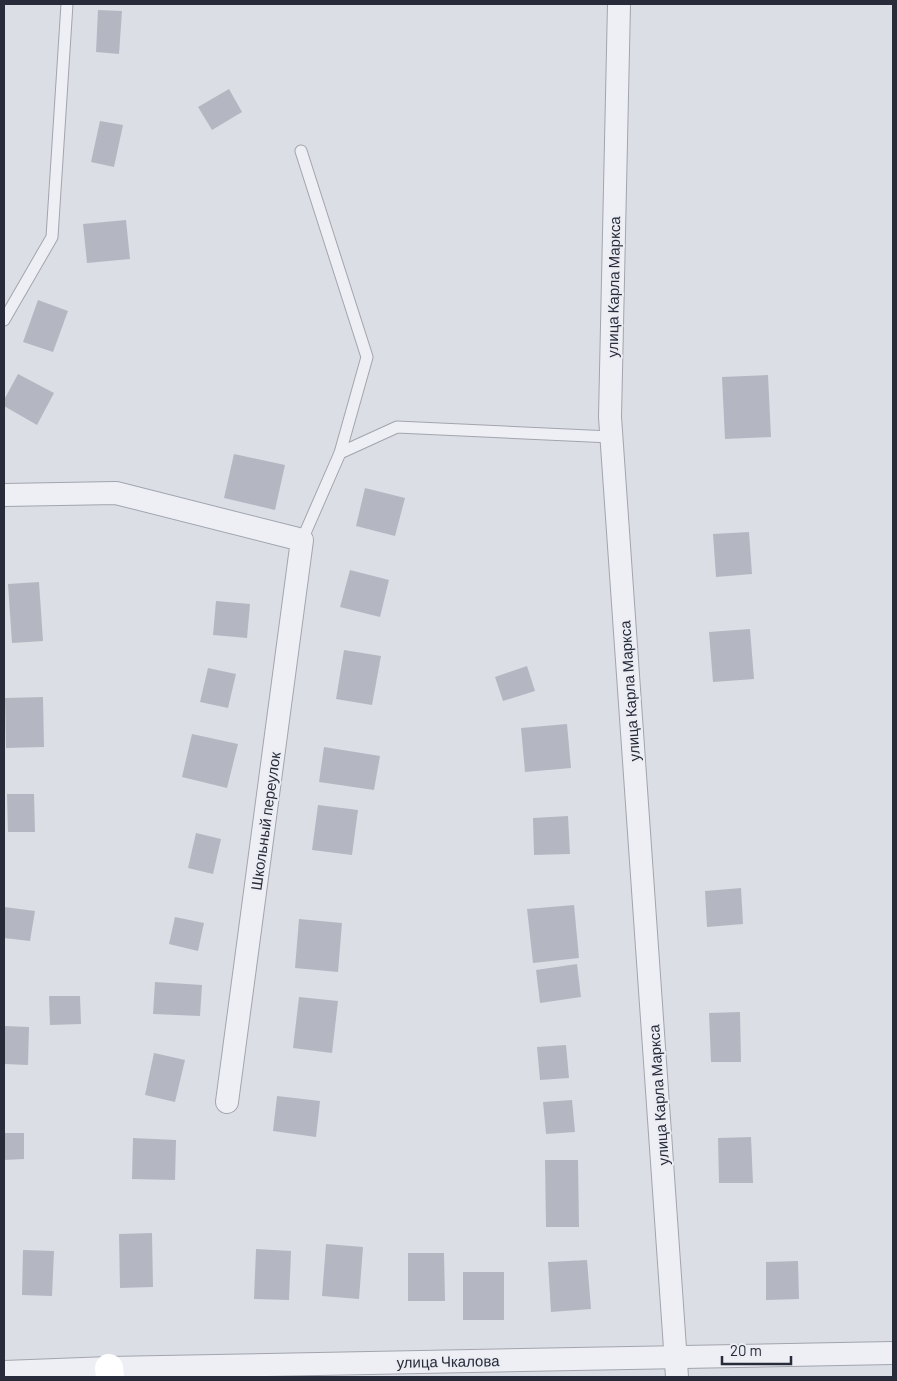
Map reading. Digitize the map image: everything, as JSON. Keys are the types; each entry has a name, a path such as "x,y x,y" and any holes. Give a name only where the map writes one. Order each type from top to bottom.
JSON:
{"street":[{"name":"улица Карла Маркса","path":"619,4 610,407 677,1367"},
{"path":"4,496 116,493 302,540"},
{"name":"Школьный переулок","path":"227,1102 302,540"},
{"name":"улица Чкалова","path":"4,1372 677,1367 893,1353"}],"lane":[{"path":"4,320 52,236 67,4"},
{"path":"301,151 367,356 340,454 302,540"},
{"path":"340,454 397,427 612,437"}],"building":[{"path":"98,10 122,11 119,54 96,52"},
{"path":"229,89 242,112 212,130 198,107"},
{"path":"100,121 123,125 114,167 91,162"},
{"path":"126,220 130,259 87,263 83,224"},
{"path":"38,300 68,311 53,352 23,342"},
{"path":"18,374 54,393 37,425 4,406 4,400"},
{"path":"768,375 771,437 725,439 722,377"},
{"path":"234,454 285,465 275,510 224,498"},
{"path":"365,488 405,498 395,536 356,526"},
{"path":"749,532 752,574 716,577 713,534"},
{"path":"350,570 389,580 380,617 340,607"},
{"path":"39,582 43,641 12,643 8,584"},
{"path":"216,601 250,604 247,638 213,635"},
{"path":"750,629 754,679 713,682 709,632"},
{"path":"344,650 381,656 372,705 336,699"},
{"path":"527,666 535,691 503,701 495,677"},
{"path":"208,668 236,674 228,708 200,702"},
{"path":"43,697 44,747 6,748 5,698"},
{"path":"567,724 571,768 525,772 521,728"},
{"path":"192,734 238,744 227,788 182,777"},
{"path":"324,747 380,756 374,790 319,782"},
{"path":"7,794 34,794 35,832 8,832"},
{"path":"318,805 358,810 352,855 312,850"},
{"path":"568,816 570,854 534,855 533,818"},
{"path":"196,833 221,839 213,874 188,868"},
{"path":"741,888 743,924 707,927 705,891"},
{"path":"574,905 579,958 533,963 527,909"},
{"path":"4,907 35,911 30,941 4,938"},
{"path":"175,917 204,923 198,951 169,944"},
{"path":"299,919 342,923 338,972 295,968"},
{"path":"577,964 581,997 540,1003 536,970"},
{"path":"155,982 202,985 200,1016 153,1014"},
{"path":"49,996 80,996 81,1024 50,1025"},
{"path":"299,997 338,1001 332,1053 293,1048"},
{"path":"740,1012 741,1062 711,1062 709,1013"},
{"path":"4,1026 29,1027 28,1065 4,1064"},
{"path":"566,1045 569,1078 540,1080 537,1047"},
{"path":"154,1053 185,1060 175,1102 145,1095"},
{"path":"277,1096 320,1101 316,1137 273,1131"},
{"path":"572,1100 575,1132 546,1134 543,1102"},
{"path":"4,1133 24,1133 24,1159 4,1160"},
{"path":"751,1137 753,1183 719,1183 718,1138"},
{"path":"133,1138 176,1140 175,1180 132,1179"},
{"path":"545,1160 578,1160 579,1227 546,1227"},
{"path":"152,1233 153,1287 120,1288 119,1234"},
{"path":"326,1244 363,1247 359,1299 322,1296"},
{"path":"256,1249 291,1251 289,1300 254,1299"},
{"path":"23,1250 54,1251 52,1296 22,1295"},
{"path":"408,1253 444,1253 445,1301 408,1301"},
{"path":"587,1260 591,1309 551,1312 548,1262"},
{"path":"798,1261 799,1299 766,1300 766,1262"},
{"path":"463,1272 504,1272 504,1320 463,1320"}]}
